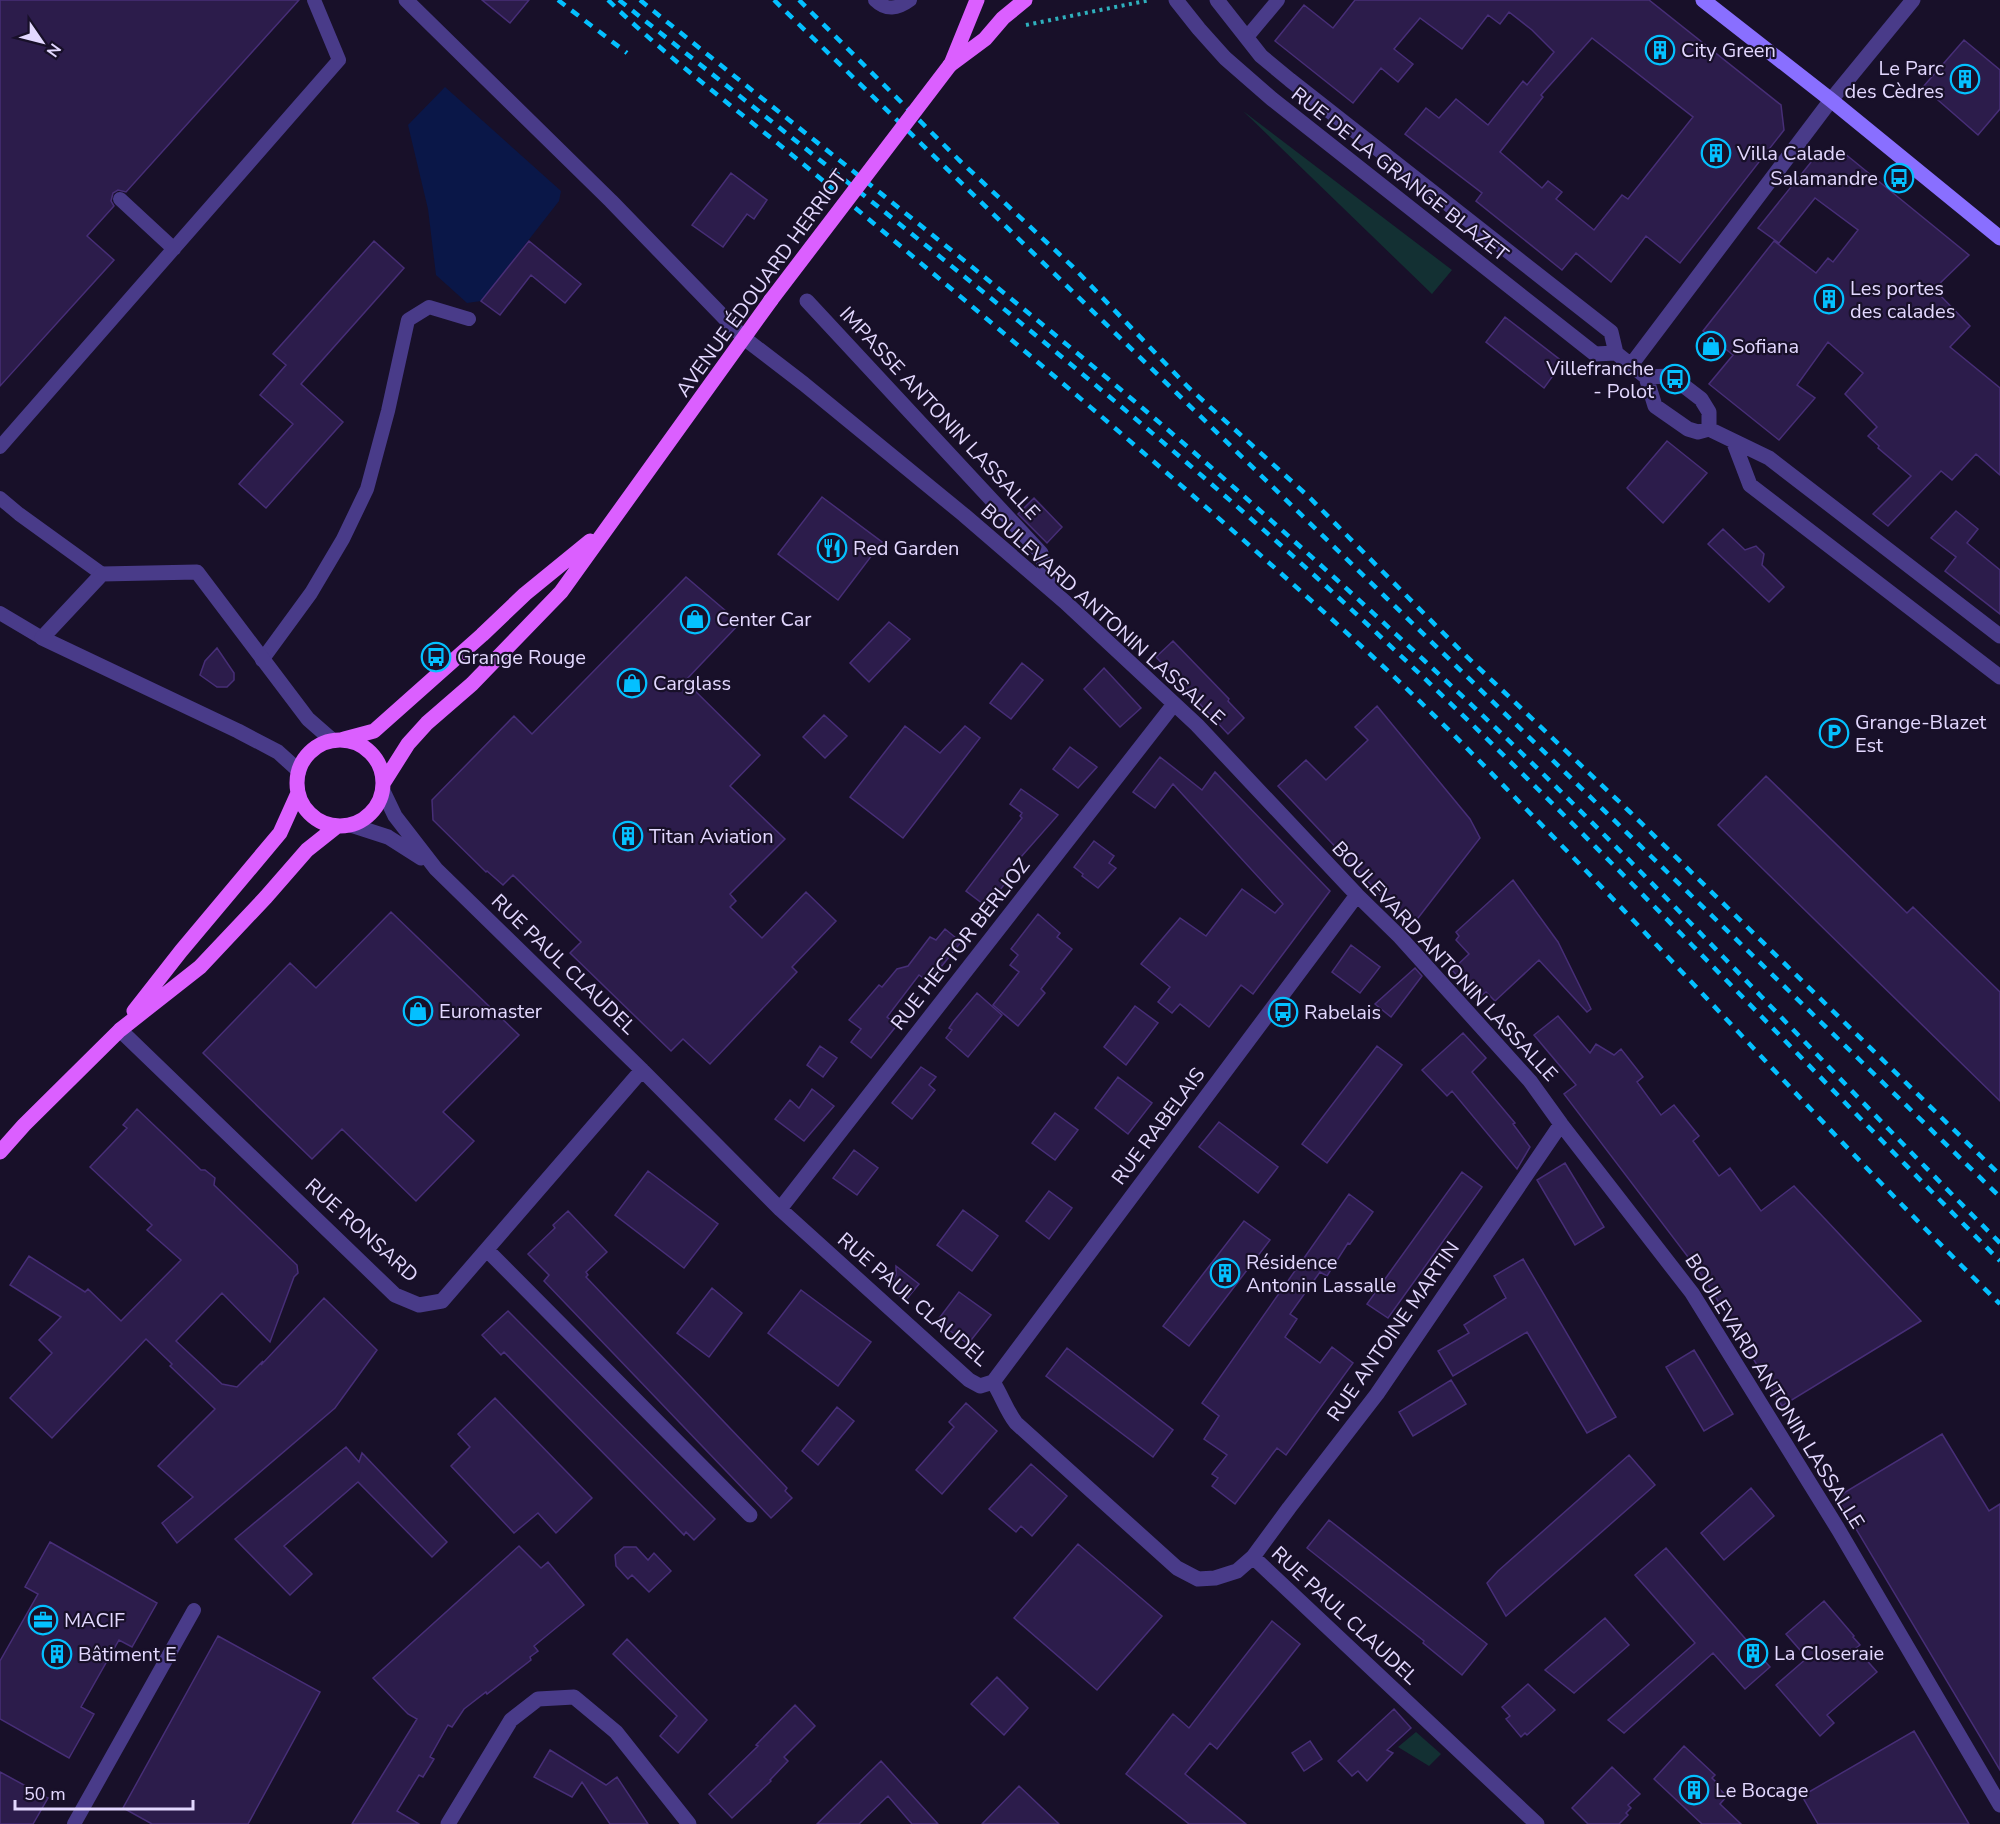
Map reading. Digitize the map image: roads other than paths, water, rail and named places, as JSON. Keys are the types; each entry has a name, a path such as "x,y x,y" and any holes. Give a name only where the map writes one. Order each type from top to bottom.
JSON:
{"main road":[{"name":"AVENUE ÉDOUARD HERRIOT","path":"384,786 408,744 427,723 479,677 561,591 606,527 681,429 771,300 950,65 977,0"},
{"name":"AVENUE ÉDOUARD HERRIOT","path":"950,65 985,39 1003,18 1025,0"},
{"path":"1703,0 1831,100 2000,238"},
{"name":"AVENUE ÉDOUARD HERRIOT","path":"338,740 374,731 475,642 525,594 606,527"},
{"path":"0,1152 24,1125 120,1030 200,967 307,850 343,826 362,820 372,813 379,803 384,786 382,770 368,749 356,742 338,740 320,744 311,751 303,760 298,771 297,782 303,806 312,816 323,823 343,826"},
{"path":"120,1030 188,943 280,833 298,793"}],"street":[{"name":"BOULEVARD ANTONIN LASSALLE","path":"406,0 611,201 744,338 822,398 1050,589 1174,704 1400,937 1530,1081 1692,1293 1838,1529 2000,1804"},
{"name":"RUE DE LA GRANGE BLAZET","path":"1176,0 1226,58 1272,99 1595,354 1616,353"},
{"name":"RUE DE LA GRANGE BLAZET","path":"1217,0 1261,56 1611,332 1616,353 1646,378"},
{"path":"1630,365 1831,100 1913,0"},
{"name":"IMPASSE ANTONIN LASSALLE","path":"807,301 1041,553 1050,589"},
{"path":"1708,429 1709,412 1701,399 1671,376 1646,378 1655,406 1688,429 1698,432 1708,429 1769,458 1997,628"},
{"path":"1734,443 1750,485 2000,678"},
{"path":"298,771 278,752 238,731 42,638 102,574 197,572 308,719 338,740"},
{"name":"RUE HECTOR BERLIOZ","path":"780,1209 1174,704"},
{"name":"RUE PAUL CLAUDEL","path":"384,786 395,816 436,868 780,1209 969,1380 980,1386 993,1382 1004,1408 1016,1424 1177,1568 1198,1579 1215,1578 1237,1571 1254,1557 1537,1824"},
{"name":"RUE PAUL CLAUDEL","path":"343,826 388,837 436,868"},
{"name":"RUE RABELAIS","path":"993,1382 1357,895"},
{"name":"RUE RONSARD","path":"120,1030 395,1295 419,1305 442,1302 642,1070"},
{"name":"RUE ANTOINE MARTIN","path":"1254,1557 1377,1394 1561,1124"},
{"path":"487,1250 750,1515"},
{"path":"448,1824 511,1720 538,1699 574,1697 616,1732 690,1824"}],"lane":[{"path":"0,447 339,60 314,0"},
{"path":"874,0 889,8 900,7 910,0"},
{"path":"1247,37 1278,0"},
{"path":"120,199 174,249"},
{"path":"262,660 311,594 343,539 367,489 388,411 408,320 429,307 469,320"},
{"path":"0,498 102,574"},
{"path":"0,614 42,638"},
{"path":"74,1824 194,1610"}],"railway":[{"path":"558,0 627,53"},
{"path":"608,0 686,69 821,179 1100,415 1372,656 1510,792 1880,1182 2000,1304"},
{"path":"619,0 1059,355 1231,501 1315,576 1404,659 1577,828 2000,1261"},
{"path":"640,0 1101,373 1193,451 1327,571 1460,694 1598,828 2000,1243"},
{"path":"774,0 2000,1197"},
{"path":"799,0 959,160 1073,267 1188,387 1309,497 1461,651 1630,812 2000,1175"}],"place":[{"name":"City Green","path":"1660,50"},
{"name":"Le Parc des Cèdres","path":"1965,79"},
{"name":"Villa Calade","path":"1716,153"},
{"name":"Salamandre","path":"1899,178"},
{"name":"Les portes des calades","path":"1829,299"},
{"name":"Sofiana","path":"1711,346"},
{"name":"Villefranche - Polot","path":"1675,379"},
{"name":"Red Garden","path":"832,548"},
{"name":"Center Car","path":"695,619"},
{"name":"Grange Rouge","path":"436,657"},
{"name":"Carglass","path":"632,683"},
{"name":"Grange-Blazet Est","path":"1834,733"},
{"name":"Titan Aviation","path":"628,836"},
{"name":"Euromaster","path":"418,1011"},
{"name":"Rabelais","path":"1283,1012"},
{"name":"Résidence Antonin Lassalle","path":"1225,1273"},
{"name":"MACIF","path":"43,1620"},
{"name":"La Closeraie","path":"1753,1653"},
{"name":"Bâtiment E","path":"57,1654"},
{"name":"Le Bocage","path":"1694,1790"}]}
